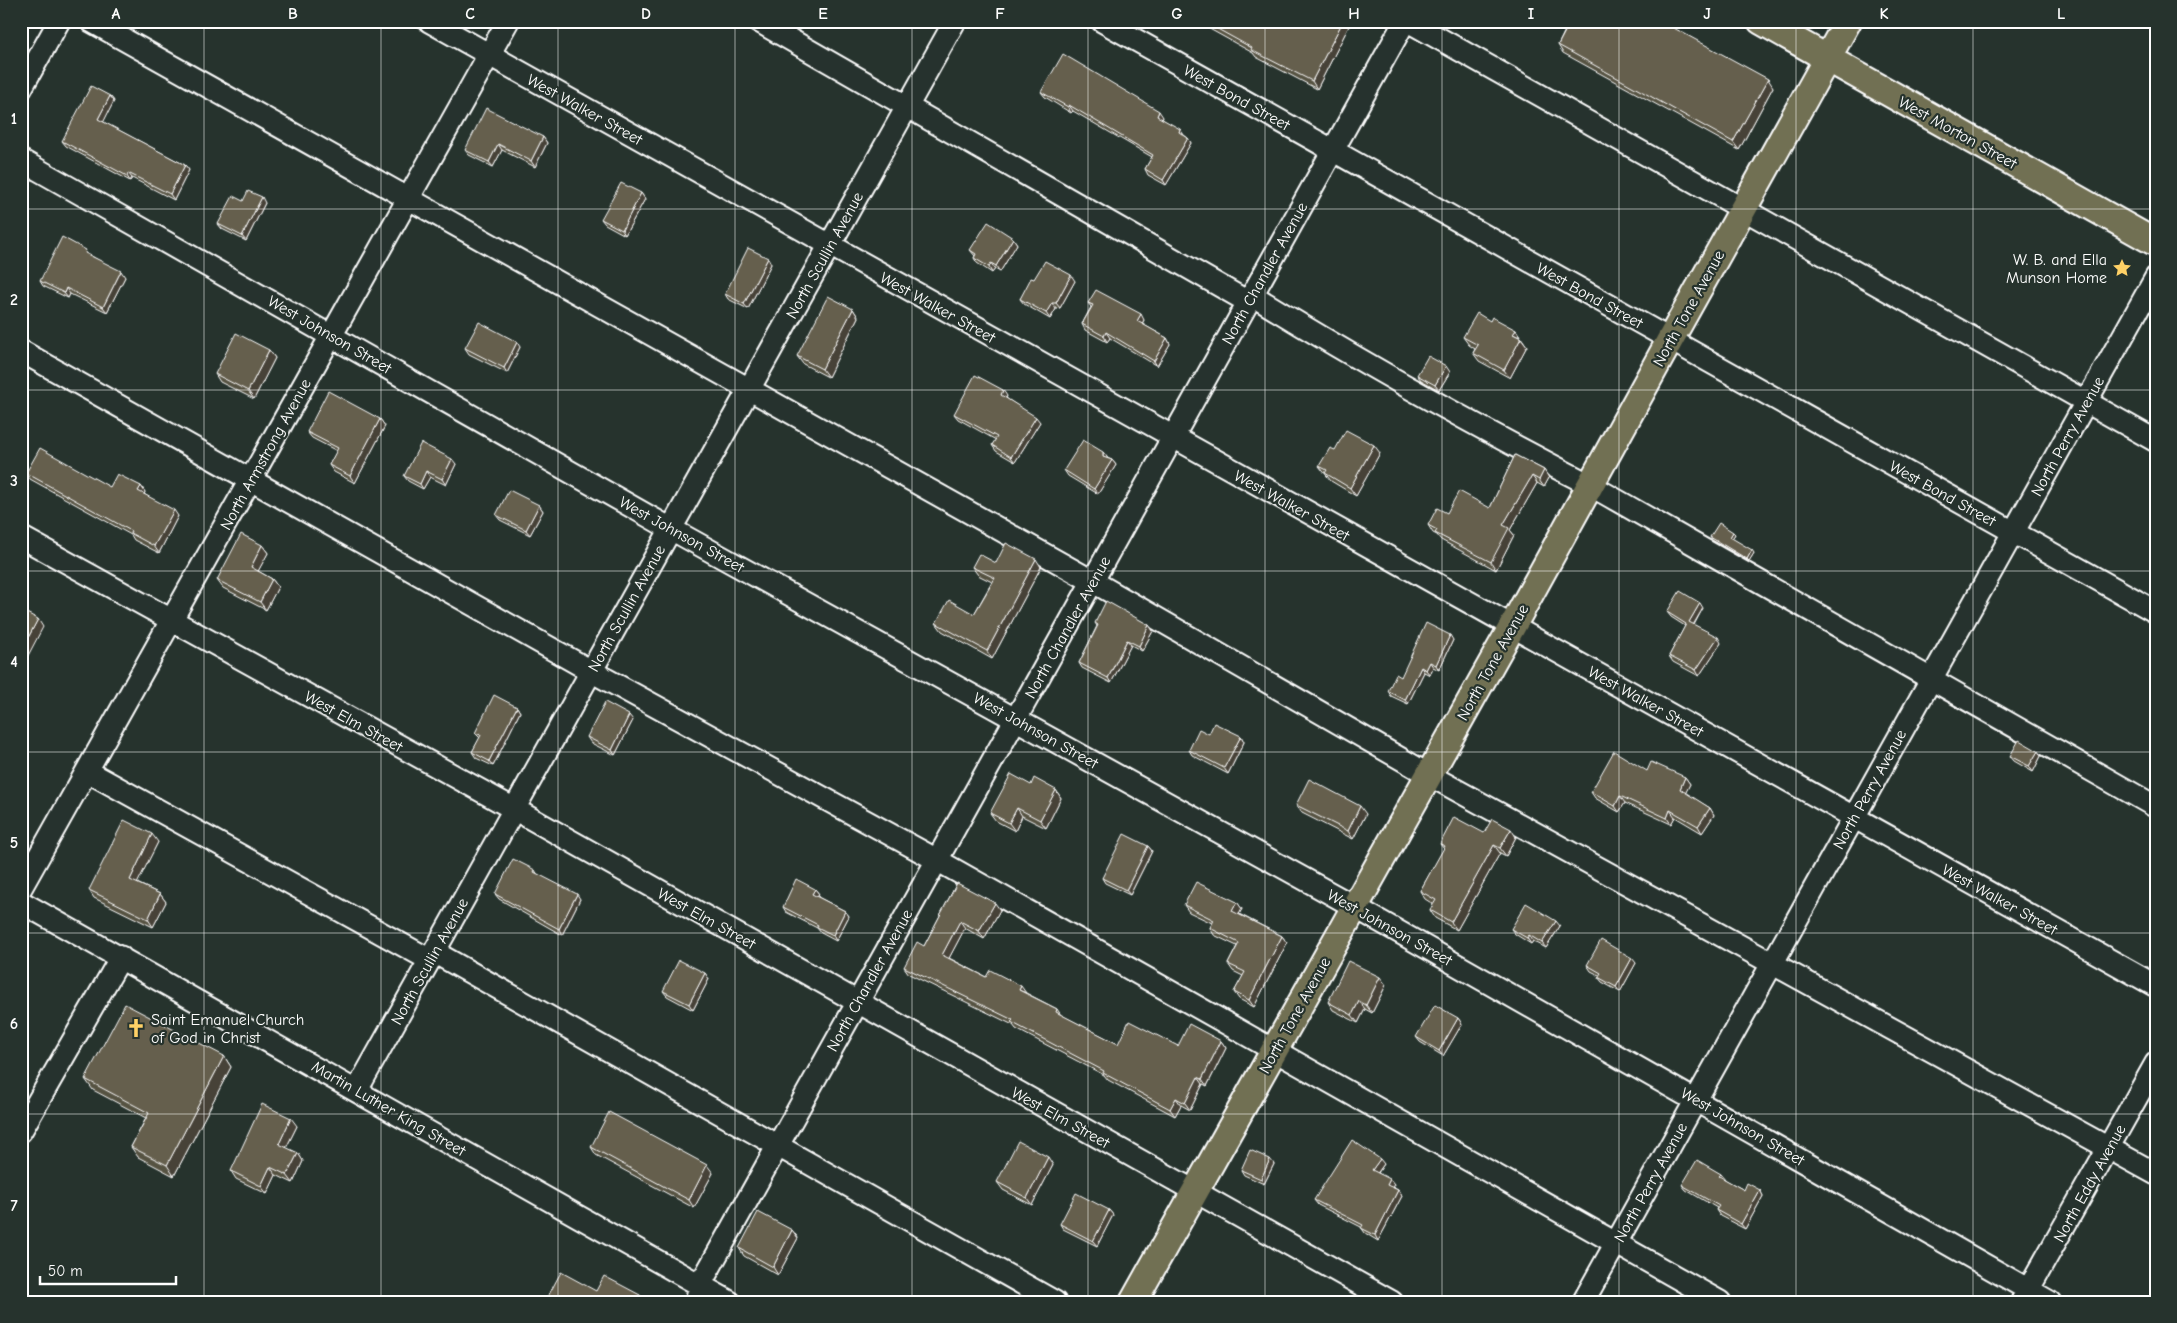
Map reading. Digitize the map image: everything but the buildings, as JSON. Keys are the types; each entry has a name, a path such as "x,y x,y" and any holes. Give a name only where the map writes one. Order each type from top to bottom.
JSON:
{"main road":[{"name":"West Morton Street","path":"1761,21 2156,243"},
{"name":"North Tone Avenue","path":"1133,1302 1512,627 1848,21"}],"street":[{"path":"21,89 59,21"},
{"path":"91,21 1092,581 1429,775 2156,1174"},
{"name":"West Walker Street","path":"429,21 1172,438 1854,816 2156,986"},
{"name":"North Armstrong Avenue","path":"21,888 508,21"},
{"path":"758,21 1511,444 1590,485 2156,807"},
{"name":"North Scullin Avenue","path":"357,1090 955,21"},
{"name":"West Bond Street","path":"1102,21 2156,612"},
{"path":"1406,21 2156,441"},
{"name":"North Chandler Avenue","path":"698,1293 857,1002 1332,150 1406,21"},
{"name":"West Johnson Street","path":"21,160 671,529 1355,907 1696,1099 2025,1296 2050,1302"},
{"name":"North Perry Avenue","path":"1583,1302 2156,277"},
{"path":"21,351 591,671 937,860 1616,1241 1720,1302"},
{"name":"West Elm Street","path":"21,537 514,809 1392,1302"},
{"path":"87,771 432,956 778,1145 1055,1302"},
{"name":"Martin Luther King Street","path":"21,902 357,1090 698,1293 730,1302"},
{"path":"21,1131 121,957"},
{"name":"North Eddy Avenue","path":"2025,1296 2156,1063"}],"place":[{"name":"W. B. and Ella Munson Home","path":"2122,268"},
{"name":"Saint Emanuel Church of God in Christ","path":"136,1028"}]}
